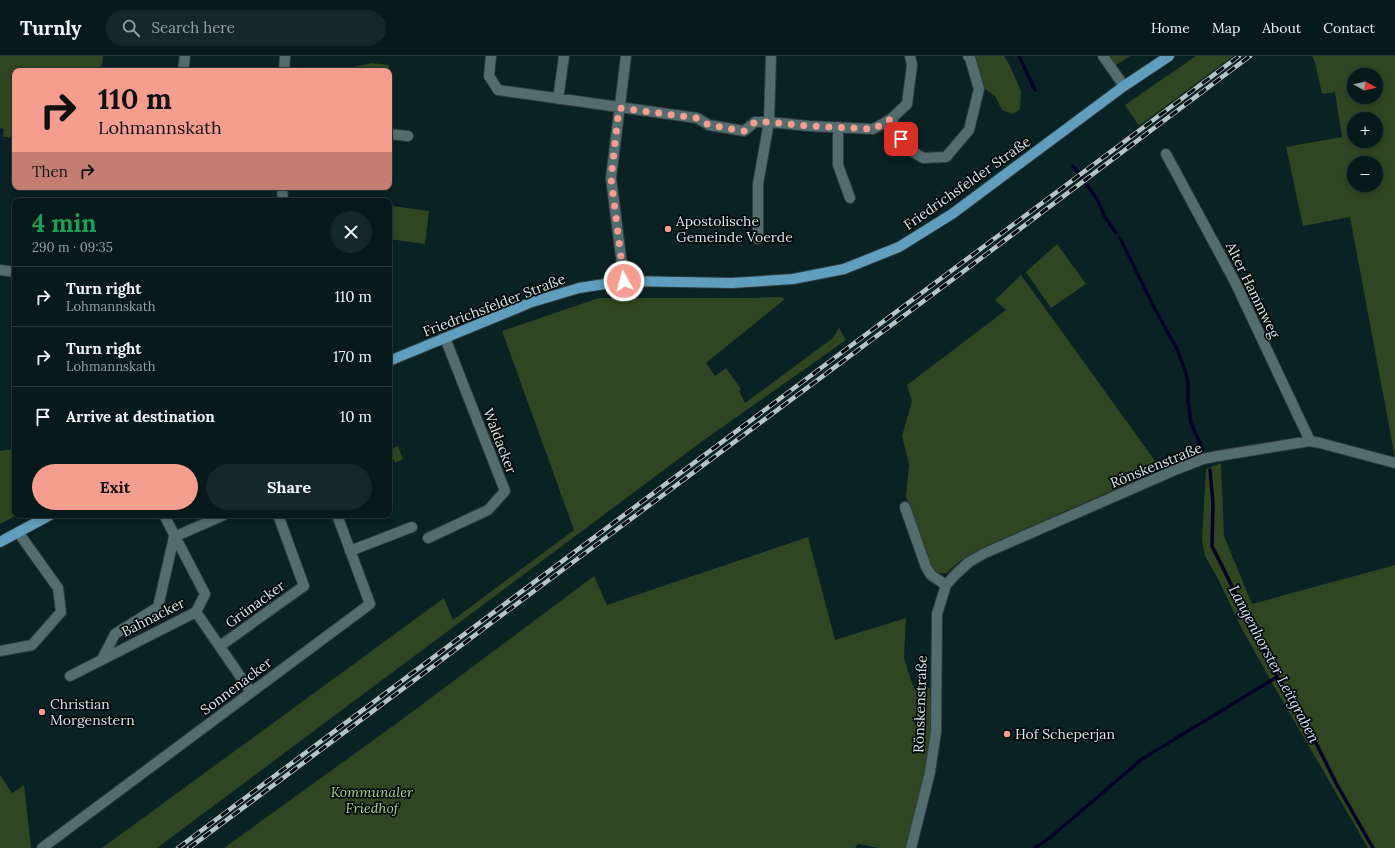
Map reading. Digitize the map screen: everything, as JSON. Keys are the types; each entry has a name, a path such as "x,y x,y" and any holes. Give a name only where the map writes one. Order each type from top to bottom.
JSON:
{"main road":[{"name":"Friedrichsfelder Straße","path":"392,360 532,302 579,288 624,281 732,283 793,280 844,269 899,247 952,214 1124,86 1169,56"},
{"path":"0,542 44,518"}],"street":[{"path":"183,68 185,56"},
{"path":"284,56 284,68"},
{"path":"492,56 489,76 498,90 697,118 709,125 744,131 755,122 874,129 891,119 907,104 912,65 910,56"},
{"path":"558,99 564,56"},
{"path":"624,281 611,178 626,56"},
{"path":"758,238 758,184 769,122 771,56"},
{"path":"891,119 907,148 923,158 946,157 969,130 979,89 970,58 968,56"},
{"path":"1103,56 1124,86"},
{"path":"838,127 838,165 850,198"},
{"path":"392,134 408,136"},
{"name":"Alter Hammweg","path":"1166,154 1235,282 1310,441"},
{"path":"0,270 12,272"},
{"name":"Waldacker","path":"428,538 488,510 505,491 445,338"},
{"name":"Rönskenstraße","path":"911,848 934,750 936,714 937,614 946,585 969,562 985,553 1175,470 1204,459 1310,441 1395,463"},
{"path":"904,507 926,567 931,575 946,585"},
{"name":"Bahnacker","path":"70,676 196,612 204,594 165,518"},
{"path":"102,659 114,634 158,607 174,537 217,518"},
{"name":"Grünacker","path":"220,646 304,586 279,518"},
{"name":"Sonnenacker","path":"42,848 370,604 338,518"},
{"path":"350,551 412,528"},
{"path":"0,651 32,645 61,612 58,588 18,532"},
{"path":"196,612 251,692"}],"green space":[{"path":"0,56 103,56 101,68 12,68 12,138 3,137 4,129 0,128"},
{"path":"973,56 1004,56 1021,91 1020,109 1013,114 1002,110 995,96 982,87"},
{"path":"1109,56 1130,56 1116,65"},
{"path":"1196,56 1233,56 1139,126 1125,105"},
{"path":"1312,56 1395,56 1395,458 1350,217 1303,226 1286,147 1342,137 1335,92 1322,94 1315,62"},
{"path":"372,63 389,65 389,68 353,67"},
{"path":"393,206 429,211 425,244 392,239"},
{"path":"1057,244 1086,284 1051,308 1026,272"},
{"path":"1021,275 1161,469 982,548 963,559 947,573 939,573 933,569 930,564 906,497 909,464 902,436 912,401 907,385 1006,310 995,300"},
{"path":"781,297 785,299 706,363 715,376 726,368 741,389 739,391 745,403 833,338 839,328 846,340 704,440 157,848 102,848 444,598 453,620 574,530 502,331 599,298"},
{"path":"398,446 403,459 395,463 392,456 392,449"},
{"path":"12,449 12,518 0,524 0,451"},
{"path":"1221,463 1224,536 1252,604 1395,565 1395,848 1368,848 1243,631 1217,577 1205,556 1202,540 1206,469"},
{"name":"Kommunaler Friedhof","path":"808,537 835,640 906,618 904,658 914,689 930,688 932,731 926,765 906,848 879,848 858,844 855,848 224,848 404,718 594,576 607,605"},
{"path":"0,775 12,793 24,785 31,848 0,848"}],"waterway":[{"name":"Langenhorster Leitgraben","path":"1019,56 1035,90"},
{"name":"Langenhorster Leitgraben","path":"1073,166 1097,199 1105,217 1116,233"},
{"name":"Langenhorster Leitgraben","path":"1120,238 1155,309 1177,349 1188,383 1188,401 1191,423 1203,450"},
{"name":"Langenhorster Leitgraben","path":"1210,470 1213,503 1212,546 1277,677 1306,723 1336,783 1373,848"},
{"path":"1035,848 1052,836 1142,759 1277,677"}],"railway":[{"path":"178,848 1239,56"},
{"path":"189,848 960,274 1250,56"}],"place":[{"name":"Apostolische Gemeinde Voerde","path":"668,229"},
{"name":"Christian Morgenstern","path":"42,712"},
{"name":"Hof Scheperjan","path":"1007,734"}],"route":[{"path":"624,281 611,178 619,108 697,118 709,125 744,131 755,122 874,129 891,119 901,139"}]}
